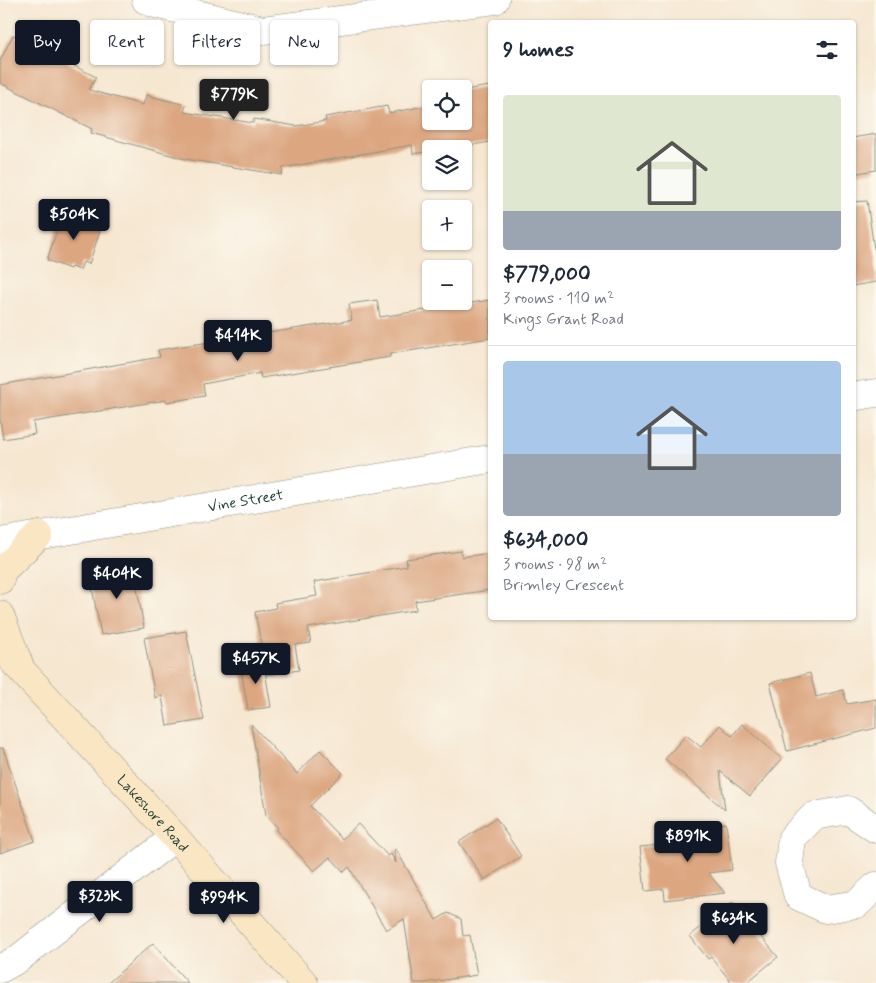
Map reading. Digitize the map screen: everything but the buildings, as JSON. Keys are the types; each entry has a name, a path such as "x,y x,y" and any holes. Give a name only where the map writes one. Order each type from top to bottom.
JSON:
{"main road":[{"path":"0,580 2,571 39,535"},
{"path":"0,615 21,670"},
{"name":"Lakeshore Road","path":"0,647 175,838 304,983"}],"street":[{"path":"146,0 155,4 263,30 495,0"},
{"path":"856,396 876,393"},
{"name":"Vine Street","path":"0,542 488,459"},
{"path":"876,829 848,810 814,816 792,838 789,863 798,896 826,909 857,904 876,886"},
{"path":"0,969 18,959 175,838"}]}
